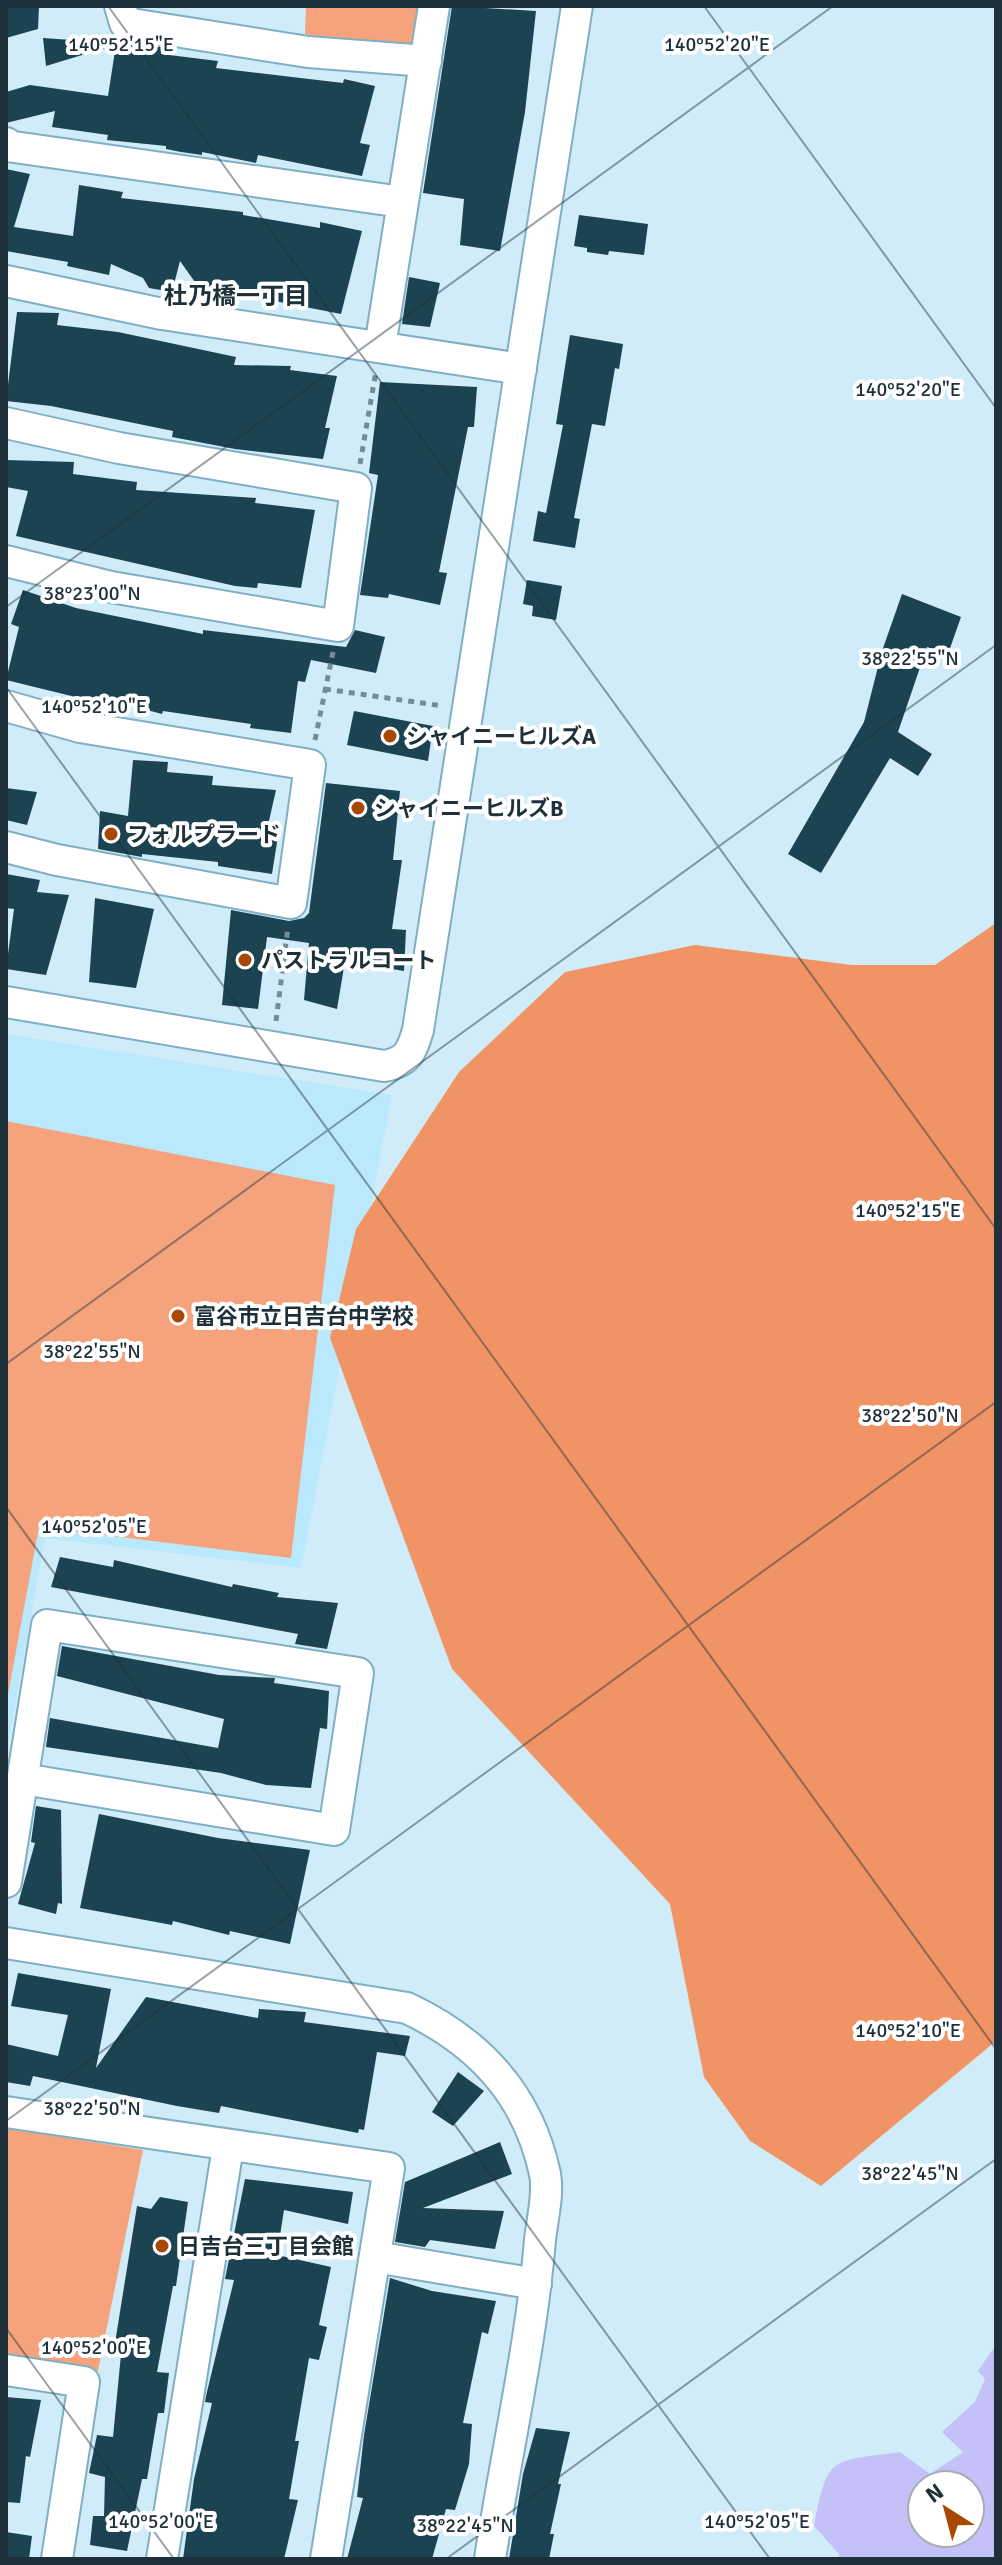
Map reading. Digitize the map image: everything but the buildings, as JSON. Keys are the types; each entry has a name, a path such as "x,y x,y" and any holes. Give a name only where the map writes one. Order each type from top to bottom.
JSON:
{"street":[{"path":"120,6 125,23 308,52 426,61"},
{"path":"380,347 434,6"},
{"path":"6,1002 384,1066 398,1064 412,1053 577,6"},
{"path":"6,143 7,146 402,202"},
{"path":"6,281 162,314 521,369"},
{"path":"6,423 119,448 356,488 338,626 111,587 6,561"},
{"path":"6,706 80,727 310,765 291,903 57,860 6,847"},
{"path":"6,1882 47,1625 358,1673 334,1830 23,1779"},
{"path":"6,1943 407,2008 445,2026 482,2056 515,2097 533,2131 546,2178 536,2284 490,2559"},
{"path":"6,2112 228,2147 389,2168 326,2559"},
{"path":"162,2559 228,2147"},
{"path":"375,2257 536,2284"},
{"path":"6,2370 84,2382 57,2559"}],"path":[{"path":"356,488 380,347"},
{"path":"310,765 338,626"},
{"path":"325,689 467,710"},
{"path":"273,1047 291,903"}],"shaded area":[{"path":"306,6 423,6 421,36 401,51 305,34"},
{"path":"996,923 996,2041 821,2186 750,2141 704,2077 670,1904 452,1669 330,1338 356,1229 459,1072 565,972 695,945 852,965 935,965"},
{"name":"富谷市立日吉台中学校","path":"6,1034 392,1095 301,1568 45,1538 6,1754"},
{"name":"富谷市立日吉台中学校","path":"6,1121 335,1185 291,1558 39,1527 6,1705"},
{"path":"6,2128 143,2150 98,2371 6,2360"},
{"path":"993,2349 996,2351 996,2559 839,2559 839,2554 814,2526 829,2474 846,2461 900,2452 923,2469 906,2469 906,2549 986,2549 986,2469 938,2469 963,2452 942,2432 975,2402 985,2379 978,2371"}],"place":[{"name":"シャイニーヒルズA","path":"390,736"},
{"name":"シャイニーヒルズB","path":"358,808"},
{"name":"フォルプラード","path":"111,834"},
{"name":"パストラルコート","path":"245,960"},
{"name":"富谷市立日吉台中学校","path":"178,1316"},
{"name":"日吉台三丁目会館","path":"162,2246"}],"district":[{"name":"杜乃橋一丁目","path":"236,296"}]}
